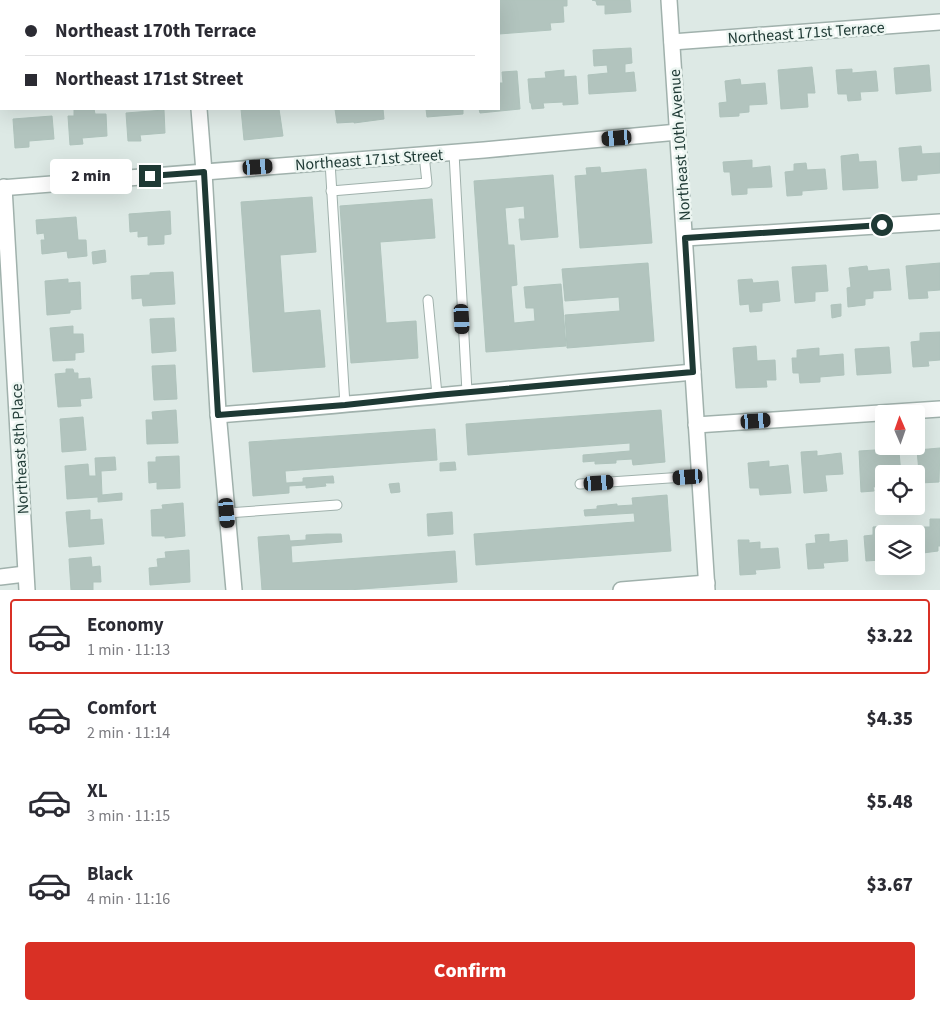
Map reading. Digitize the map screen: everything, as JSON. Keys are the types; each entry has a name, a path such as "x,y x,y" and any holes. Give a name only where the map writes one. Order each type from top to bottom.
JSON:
{"street":[{"name":"Northeast 10th Avenue","path":"669,0 707,586"},
{"name":"Northeast 171st Terrace","path":"672,42 940,22"},
{"path":"198,110 204,172 218,415 234,590"},
{"name":"Northeast 171st Street","path":"2,188 454,153 678,132"},
{"name":"Northeast 8th Place","path":"2,188 27,590"},
{"path":"685,238 940,222"},
{"path":"218,415 693,372"},
{"path":"696,426 940,409"},
{"path":"0,577 25,574"},
{"path":"623,590 707,586"}],"lane":[{"path":"454,153 466,392"},
{"path":"332,191 427,183 424,155"},
{"path":"330,162 345,405"},
{"path":"428,300 437,395"},
{"path":"580,484 699,476"},
{"path":"227,513 337,505"}],"building":[{"path":"500,0 567,0 567,6 563,6 564,22 550,23 551,30 500,34"},
{"path":"592,0 630,0 631,12 605,14 605,5 597,5 596,1"},
{"path":"631,48 632,63 625,64 625,73 634,72 636,91 589,94 588,75 608,73 607,65 594,66 593,50"},
{"path":"929,65 931,91 896,94 894,68"},
{"path":"812,67 815,93 807,93 808,107 781,109 778,70"},
{"path":"852,69 852,73 876,71 878,91 860,92 861,100 848,101 847,94 838,94 836,70"},
{"path":"564,70 564,77 576,76 578,104 563,105 563,102 543,103 544,108 532,109 528,79 546,78 545,72"},
{"path":"517,71 520,109 480,113 479,110 500,110 500,83 503,83 502,72"},
{"path":"740,79 741,85 765,83 767,104 749,105 749,112 739,113 739,116 720,117 719,103 727,102 725,81"},
{"path":"74,110 94,110 95,114 106,114 107,136 82,138 83,144 70,145 68,116 74,116"},
{"path":"164,110 165,133 140,135 141,141 128,141 126,113"},
{"path":"241,110 279,110 283,136 244,140"},
{"path":"335,110 383,110 384,119 337,123"},
{"path":"426,110 463,110 463,114 427,117"},
{"path":"52,116 54,139 29,141 29,147 15,148 13,119"},
{"path":"921,146 922,154 940,153 940,173 917,175 917,180 902,181 899,148"},
{"path":"858,154 859,162 876,161 878,188 843,190 841,156"},
{"path":"752,160 752,168 770,166 772,187 747,188 747,194 732,195 730,172 724,172 723,162"},
{"path":"806,163 807,170 825,169 827,189 802,191 802,195 787,196 785,172 794,171 794,164"},
{"path":"600,167 601,173 646,169 652,243 580,248 575,176 587,175 586,168"},
{"path":"553,175 558,237 521,240 519,219 525,219 524,206 505,208 508,245 514,245 517,285 511,286 514,323 535,321 534,308 526,308 524,287 561,284 566,346 486,352 474,181"},
{"path":"312,197 316,252 280,255 284,313 320,310 325,367 253,372 241,202"},
{"path":"432,199 435,238 380,242 386,323 416,321 418,358 351,363 340,206"},
{"path":"170,211 171,234 164,235 164,244 148,245 148,236 138,237 138,231 130,232 129,214"},
{"path":"76,217 78,240 86,240 87,256 68,258 67,251 42,254 41,240 45,240 44,233 37,234 36,220"},
{"path":"105,250 106,262 93,264 92,252"},
{"path":"648,263 654,341 567,348 565,315 620,311 619,297 565,301 562,269"},
{"path":"940,263 940,290 927,291 928,298 909,299 906,266"},
{"path":"826,265 828,291 815,292 815,301 795,303 792,267"},
{"path":"867,266 868,271 889,269 891,290 873,291 873,298 865,299 865,305 848,307 847,288 851,287 849,268"},
{"path":"173,272 175,304 143,306 142,298 132,299 131,276"},
{"path":"68,279 68,283 80,282 81,309 70,310 70,313 47,315 45,281"},
{"path":"752,279 753,283 778,281 780,301 762,303 762,311 750,312 749,304 740,305 738,280"},
{"path":"841,304 841,316 832,318 831,305"},
{"path":"174,318 176,351 152,353 150,319"},
{"path":"73,326 73,334 83,334 84,352 75,353 75,360 53,361 50,328"},
{"path":"940,332 940,360 928,361 929,366 913,367 911,342 920,341 920,333"},
{"path":"756,346 757,361 775,360 776,380 766,380 767,387 736,388 733,348"},
{"path":"889,347 891,373 857,375 855,349"},
{"path":"819,348 819,356 843,354 844,375 820,377 820,382 800,383 799,373 793,373 792,358 797,358 797,350"},
{"path":"175,365 177,399 154,400 152,366"},
{"path":"66,369 73,369 74,373 78,373 78,379 90,378 92,398 80,399 81,406 58,407 55,374 66,373"},
{"path":"176,410 178,443 147,444 146,420 153,420 152,412"},
{"path":"661,410 665,462 633,465 632,459 616,460 616,463 595,464 595,461 583,462 583,455 630,451 630,443 468,455 466,424"},
{"path":"83,417 86,450 62,452 60,419"},
{"path":"435,429 437,460 285,471 286,483 303,482 303,478 333,476 334,483 325,483 326,486 306,488 306,485 289,486 289,493 253,496 249,442"},
{"path":"940,448 939,482 925,483 925,465 918,465 917,455 925,455 925,449"},
{"path":"875,450 875,455 899,455 900,465 875,465 874,491 861,492 859,451"},
{"path":"817,451 817,456 841,453 843,474 825,475 827,491 804,493 801,452"},
{"path":"179,456 180,488 157,489 157,482 149,483 148,462 156,462 156,457"},
{"path":"115,457 116,470 101,471 102,495 122,493 122,500 98,502 98,497 67,499 65,466 88,464 89,476 96,476 95,458"},
{"path":"769,461 769,467 788,465 791,493 760,495 759,488 750,488 748,463"},
{"path":"455,462 456,470 440,471 440,463"},
{"path":"399,483 400,492 391,493 389,484"},
{"path":"667,495 671,551 476,565 474,534 635,522 634,513 585,516 584,510 597,509 597,506 633,505 632,498"},
{"path":"183,503 185,536 165,538 165,536 152,536 151,510 163,509 162,505"},
{"path":"90,510 90,520 102,519 104,544 69,547 66,512"},
{"path":"452,512 453,534 428,536 427,514"},
{"path":"930,519 940,519 940,546 938,546 938,551 925,553 925,527 930,527"},
{"path":"873,527 875,527 875,560 866,561 864,536 873,535"},
{"path":"341,534 342,542 291,546 292,563 455,551 457,582 348,590 262,590 258,537 289,535 290,541 306,540 306,535"},
{"path":"829,534 829,542 847,540 848,561 823,563 824,568 808,569 806,544 816,543 815,535"},
{"path":"738,540 749,540 749,543 760,542 760,549 778,548 780,568 755,570 756,574 740,575"},
{"path":"189,550 190,582 150,585 149,568 158,567 157,559 166,558 165,552"},
{"path":"91,557 92,567 100,566 101,582 93,582 93,590 71,590 69,559"}],"route":[{"path":"150,176 204,172 218,415 693,372 685,238 882,225"}]}
